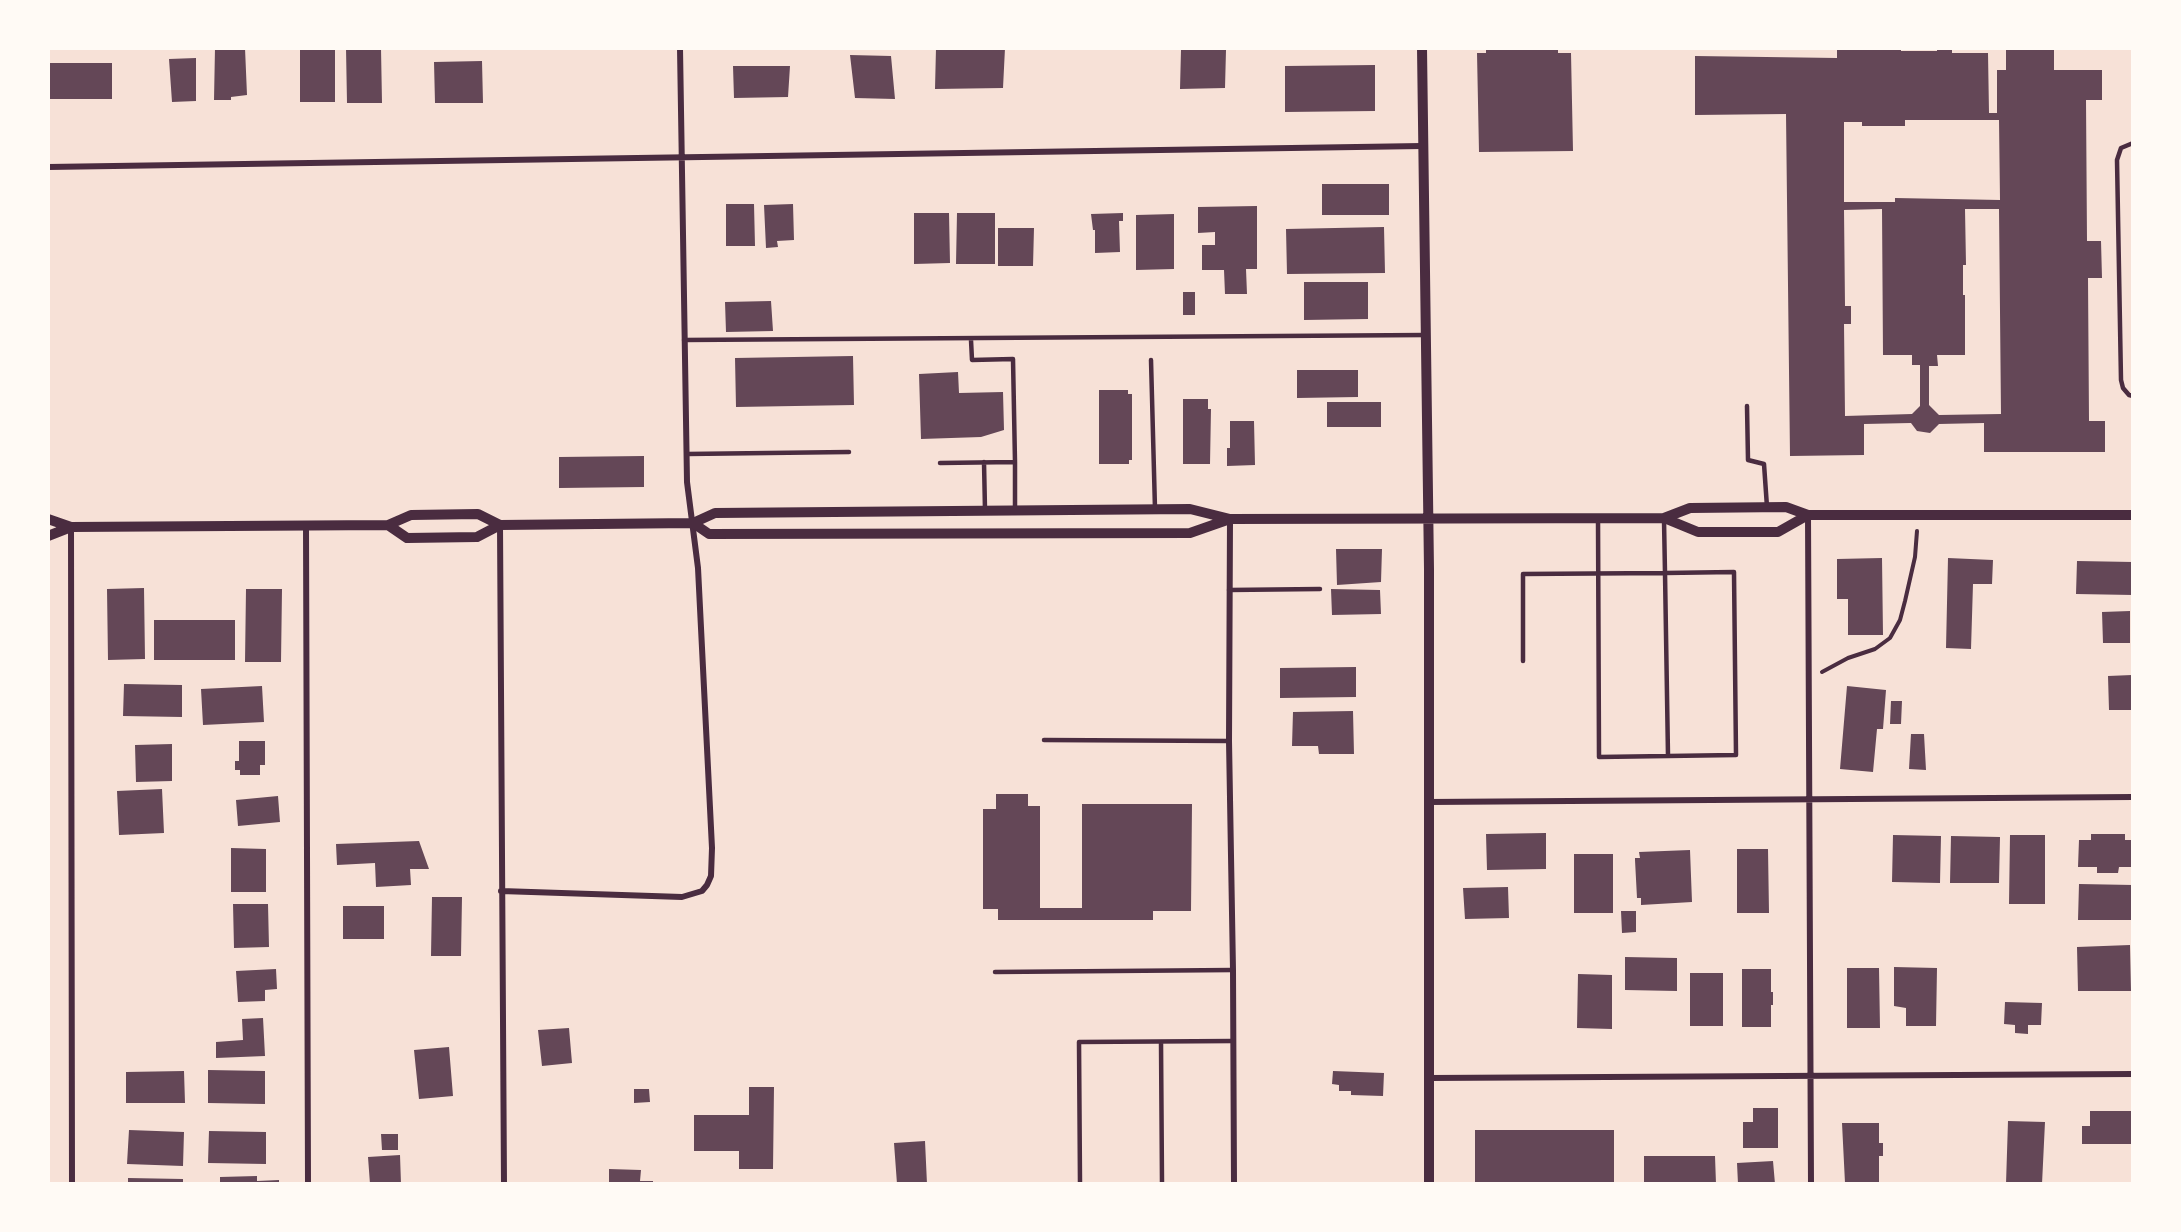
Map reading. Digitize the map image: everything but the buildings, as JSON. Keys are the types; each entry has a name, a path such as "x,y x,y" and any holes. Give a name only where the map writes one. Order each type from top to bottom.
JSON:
{"street":[{"path":"501,891 669,898 692,895 702,891 711,876 712,848 698,568 687,482 681,48"},
{"path":"1422,48 1428,518 1429,1184"},
{"path":"48,167 1422,146"},
{"path":"388,525 407,538 477,537 500,525 693,523 715,513 1015,509 1190,508 1230,519 1664,518 1690,508 1786,507 1808,515 2133,515"},
{"path":"48,519 71,527 306,526 388,525 411,514 478,514 500,525"},
{"path":"1664,518 1698,532 1778,532 1808,515"},
{"path":"1808,515 1811,1184"},
{"path":"693,523 709,534 1190,533 1230,519"},
{"path":"1230,519 1228,741 1233,970 1234,1184"},
{"path":"500,525 504,1184"},
{"path":"306,526 309,1184"},
{"path":"48,536 71,527"},
{"path":"71,527 72,1184"},
{"path":"1428,802 2133,797"},
{"path":"1430,1078 2133,1074"}],"lane":[{"path":"2133,143 2121,148 2117,160 2121,380 2123,388 2133,396"},
{"path":"684,340 1426,335"},
{"path":"971,339 972,360 1013,359 1015,509"},
{"path":"1150,360 1155,509"},
{"path":"1747,406 1748,460 1764,464 1767,508"},
{"path":"687,454 849,452"},
{"path":"984,462 986,510"},
{"path":"940,463 1015,462"},
{"path":"1523,661 1523,574 1597,573 1665,573 1734,572 1736,755 1599,757 1597,573 1598,518"},
{"path":"1664,518 1668,756"},
{"path":"1229,590 1320,589"},
{"path":"1044,740 1228,741"},
{"path":"994,972 1233,970"},
{"path":"1080,1184 1079,1042 1233,1041"},
{"path":"1161,1042 1162,1184"}],"path":[{"path":"1809,680 1848,658 1875,649 1890,638 1900,620 1905,601 1915,557 1919,515"}]}
